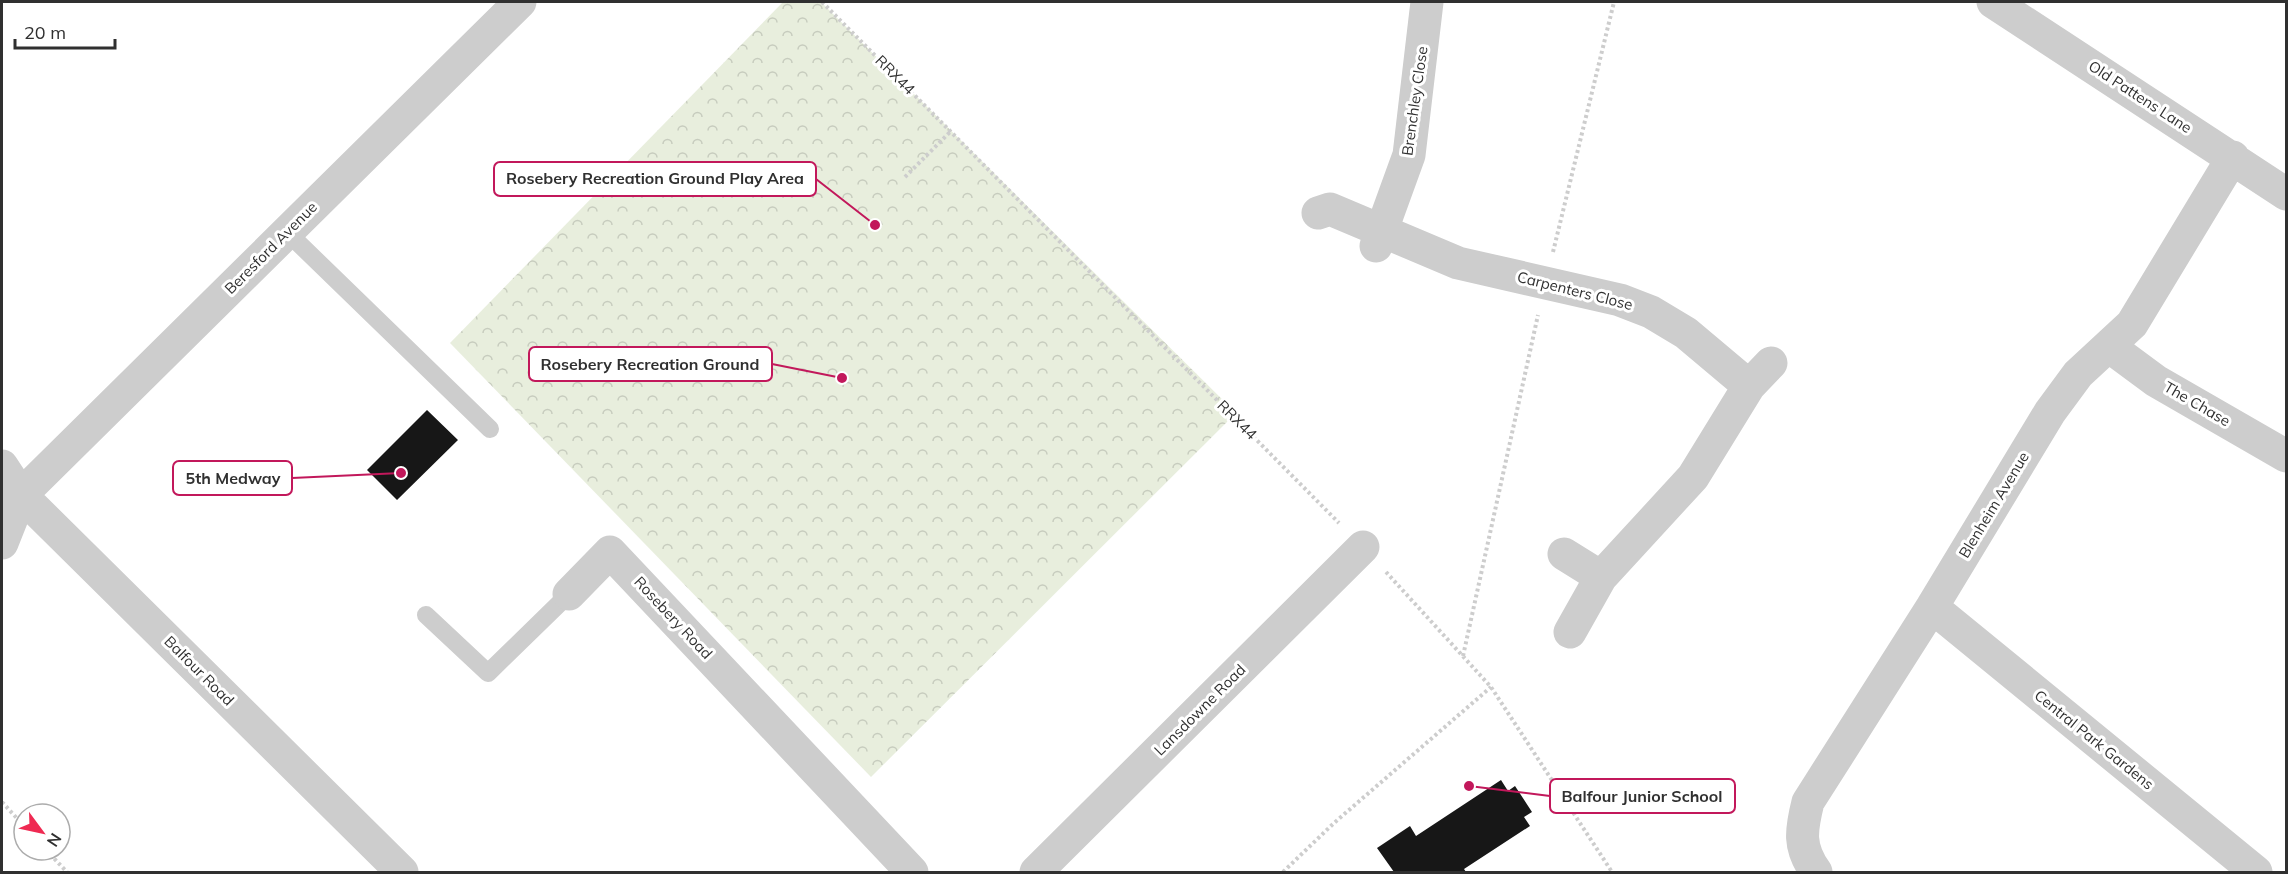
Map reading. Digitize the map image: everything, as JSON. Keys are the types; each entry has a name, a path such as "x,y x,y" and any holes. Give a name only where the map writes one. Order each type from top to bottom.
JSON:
{"street":[{"name":"Beresford Avenue","path":"21,495 520,2"},
{"name":"Brenchley Close","path":"1379,239 1409,155 1427,2"},
{"name":"Old Pattens Lane","path":"1993,2 2233,157 2286,194"},
{"name":"Blenheim Avenue","path":"1816,873 1809,863 1801,832 1808,802 1932,607 2050,412 2078,375 2110,347 2138,315 2233,157"},
{"path":"1318,213 1330,209 1379,239"},
{"name":"Carpenters Close","path":"1379,239 1458,263 1620,300 1651,312 1760,374 1693,477 1601,577 1570,632"},
{"name":"The Chase","path":"2110,347 2156,381 2286,456"},
{"name":"Balfour Road","path":"2,466 21,495 402,873"},
{"path":"2,543 21,495"},
{"name":"Lansdowne Road","path":"1036,873 1363,547"},
{"name":"Rosebery Road","path":"569,594 610,552 912,873"},
{"path":"1564,554 1601,577"},
{"name":"Central Park Gardens","path":"1932,607 2256,873"}],"lane":[{"path":"287,232 490,429"},
{"name":"Rosebery Road","path":"426,615 488,673 569,594"}],"path":[{"name":"RRX44","path":"822,2 1363,547 1491,687 1612,873"},
{"path":"1463,657 1545,282 1614,2"},
{"path":"905,177 951,131"},
{"path":"1283,873 1334,823 1491,687"}],"green space":[{"path":"783,2 821,2 1236,413 871,777 450,343"}],"building":[{"path":"427,410 458,440 397,500 367,470"},
{"path":"1501,780 1508,791 1515,786 1532,812 1524,817 1530,826 1464,869 1466,872 1394,872 1377,848 1410,826 1416,836"}],"place":[{"name":"Rosebery Recreation Ground Play Area","path":"875,225"},
{"name":"Rosebery Recreation Ground","path":"842,378"},
{"name":"5th Medway","path":"401,473"},
{"name":"Balfour Junior School","path":"1469,786"}]}
